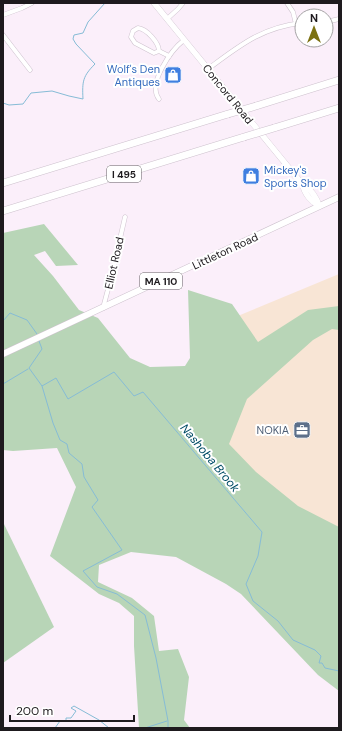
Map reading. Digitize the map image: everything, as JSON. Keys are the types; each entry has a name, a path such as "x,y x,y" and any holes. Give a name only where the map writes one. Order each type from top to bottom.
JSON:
{"highway":[{"name":"I 495","path":"3,183 339,80"},
{"name":"I 495","path":"3,211 339,108"}],"main road":[{"name":"Concord Road","path":"154,3 303,185 308,187 317,200 319,206"},
{"name":"Littleton Road","path":"3,354 339,197"}],"street":[{"path":"3,15 32,3"},
{"path":"167,19 178,10 183,3"},
{"path":"287,3 292,9 294,16"},
{"path":"208,69 252,38 273,29 294,24"},
{"path":"159,51 158,45 144,29 138,28 133,31 132,37 135,42 152,52 156,53 159,51 169,56"},
{"path":"3,35 30,70"},
{"path":"158,99 155,93 158,77 169,56 177,45 184,40"},
{"name":"Elliot Road","path":"103,308 112,277 124,217"}],"shaded area":[{"path":"339,274 339,589 165,375 196,373 199,332"}],"green space":[{"path":"44,224 78,265 56,266 45,251 34,255 53,276 79,310 98,318 130,358 150,367 185,366 190,358 188,290 232,304 258,342 308,310 339,306 339,330 332,329 313,340 247,399 229,444 256,472 298,506 339,527 339,691 318,675 241,594 226,584 176,557 131,552 99,565 98,582 132,598 154,616 159,651 178,649 189,677 184,720 190,728 139,728 134,646 134,616 119,603 99,594 50,556 76,487 57,448 13,451 3,450 3,233"},
{"path":"3,522 54,627 3,663"}],"waterway":[{"path":"3,103 9,105 23,104 31,93 52,91 83,99 84,79 95,64 73,39 74,35 83,33 88,22 105,3"},
{"name":"Nashoba Brook","path":"3,321 10,313 27,320 37,334"},
{"name":"Nashoba Brook","path":"39,341 42,349 29,368 42,386 56,378 68,399 114,372 134,396 143,392 262,532 258,556 246,584 253,601 278,621 293,640 315,650 321,656 319,663 322,663 325,668 339,671"},
{"path":"3,384 28,369"},
{"path":"42,386 53,423 60,440 67,444 69,453 82,464 84,477 98,500 92,507 122,550 83,571 97,587 117,594 145,615 156,658 168,728"},
{"path":"55,728 60,721 66,721 66,718 71,718 76,711 71,708 74,706 99,720 109,728"},
{"path":"145,728 167,721"}],"place":[{"name":"Wolf's Den Antiques","path":"173,75"},
{"name":"Mickey's Sports Shop","path":"251,176"},
{"name":"NOKIA","path":"302,430"}]}
